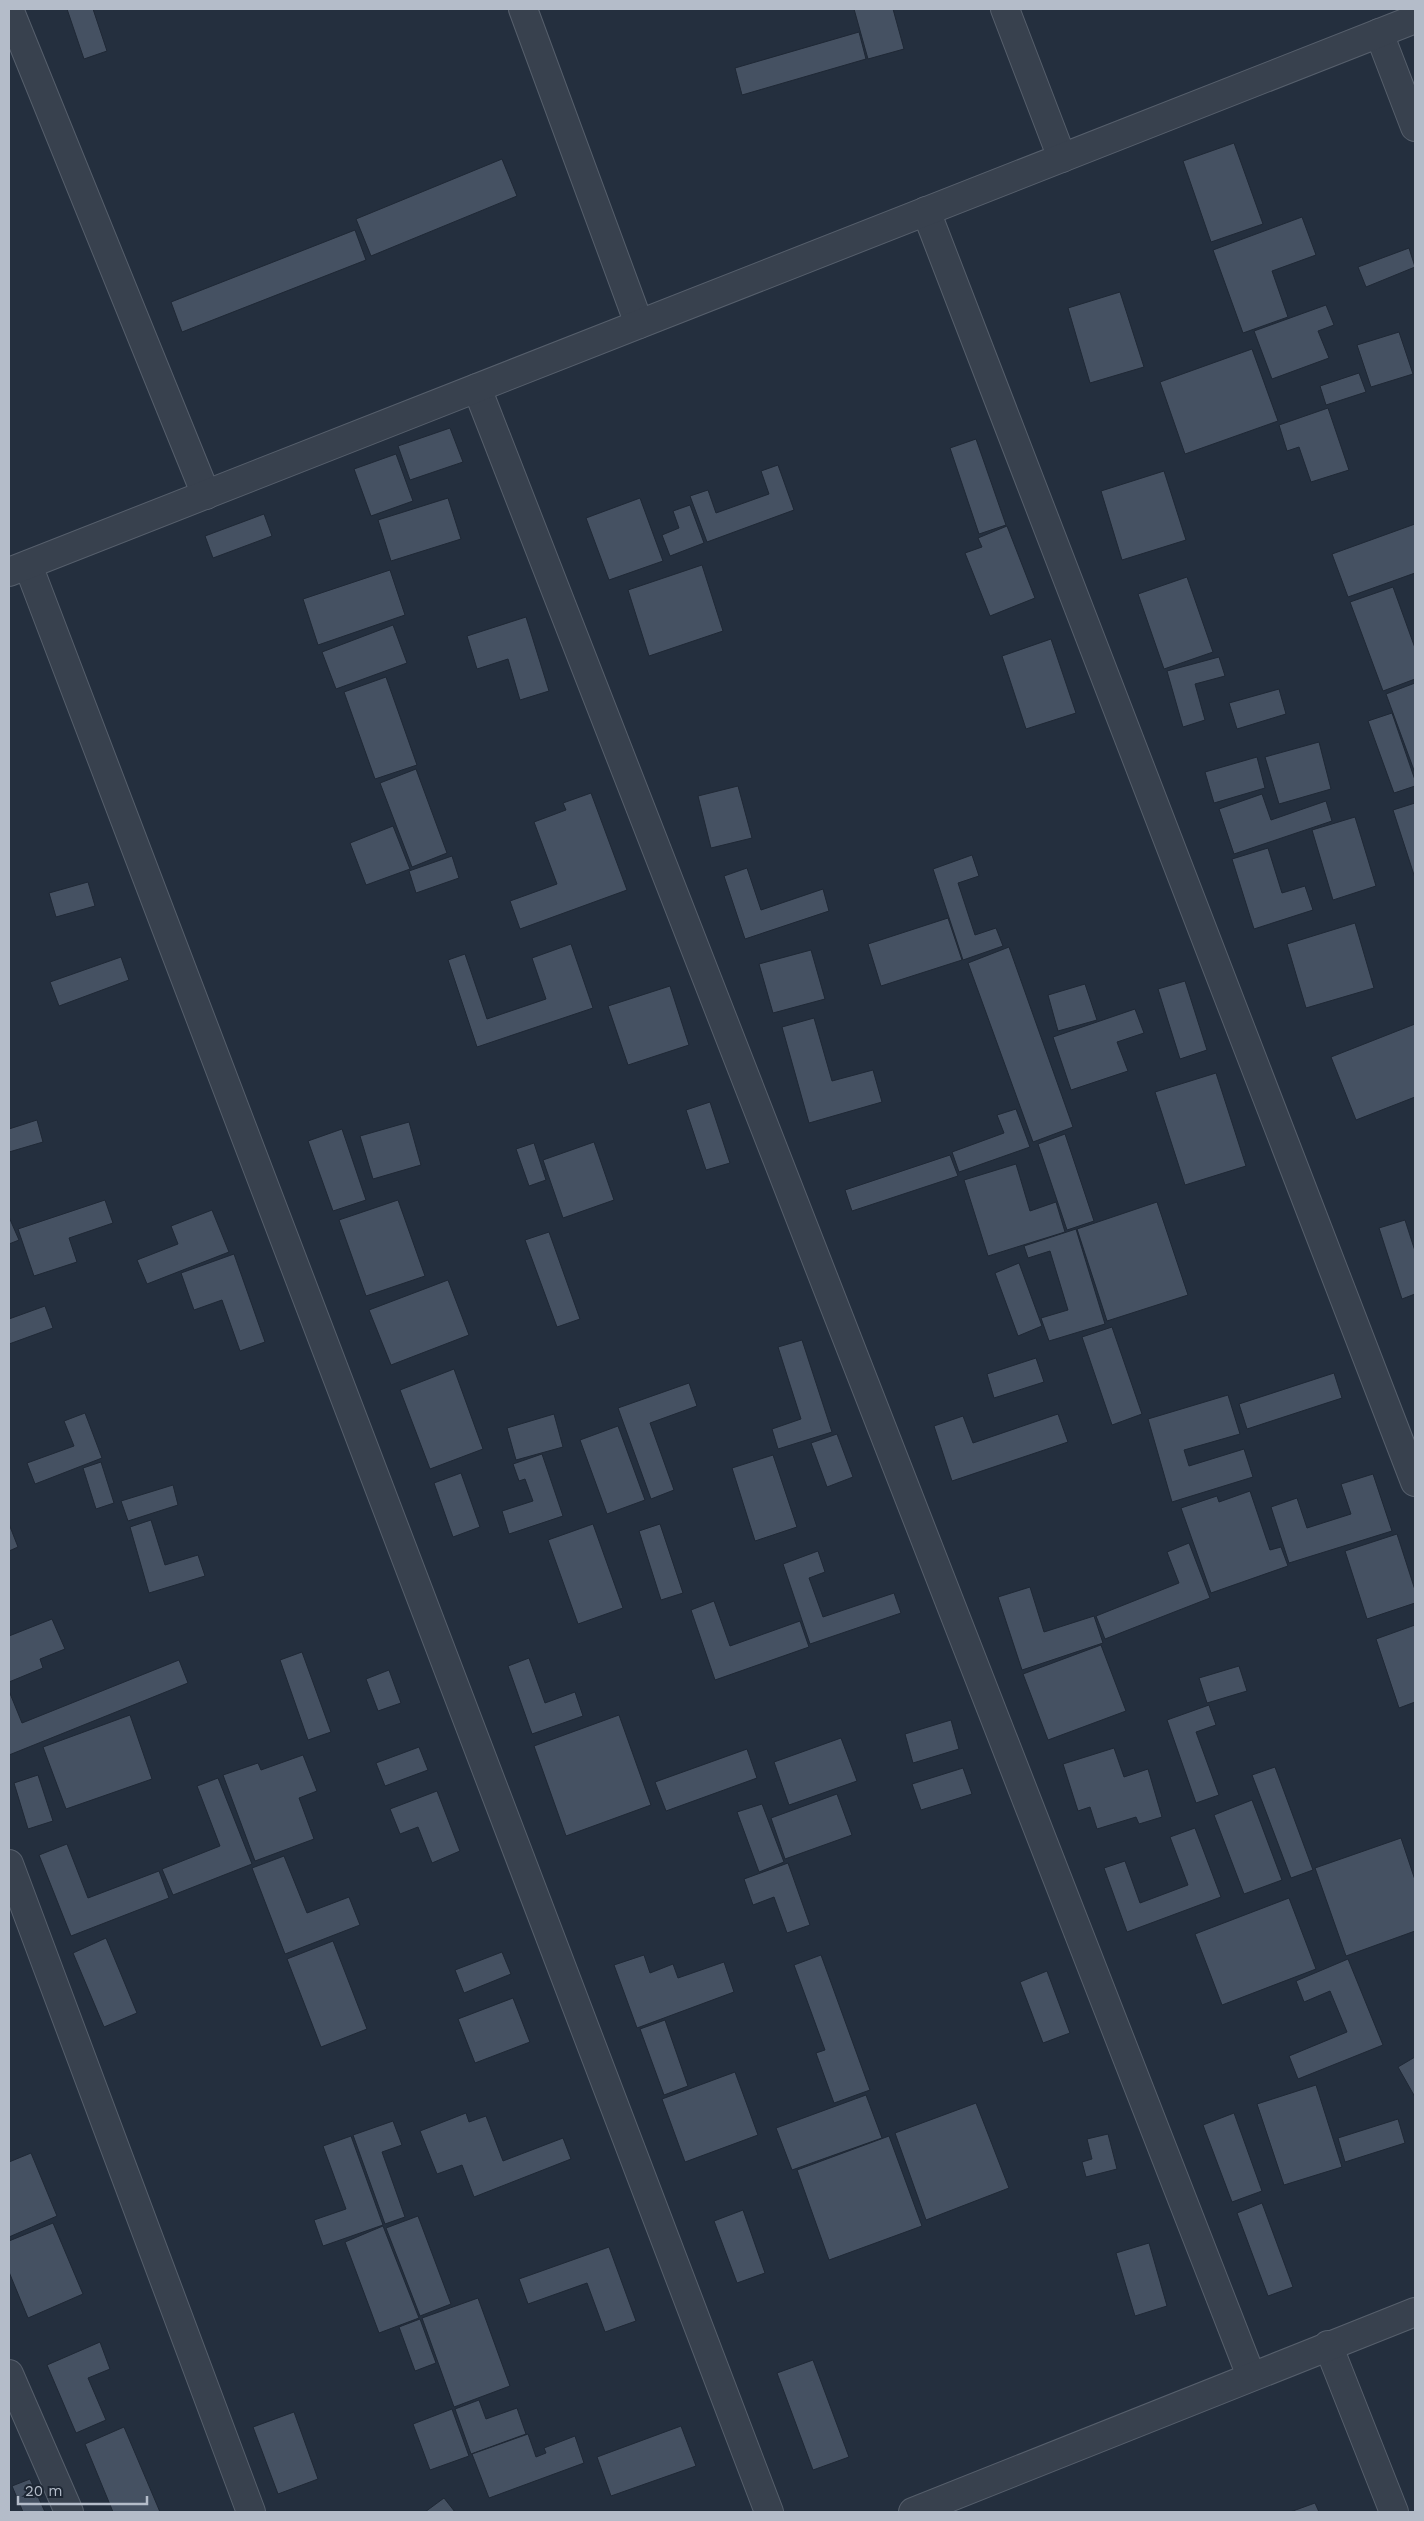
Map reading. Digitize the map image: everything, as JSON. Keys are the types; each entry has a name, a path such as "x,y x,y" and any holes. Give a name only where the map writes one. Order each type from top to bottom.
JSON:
{"street":[{"path":"9,9 206,495"},
{"path":"523,9 640,324"},
{"path":"1005,9 1062,158"},
{"path":"769,2512 18,568 1415,19"},
{"path":"1379,33 1415,127"},
{"path":"926,211 1415,1482"},
{"path":"477,388 1251,2376"},
{"path":"9,1864 251,2512"},
{"path":"913,2512 1328,2345 1415,2312"},
{"path":"1328,2345 1394,2512"},
{"path":"9,2374 69,2512"}],"building":[{"path":"67,9 93,9 107,51 84,59"},
{"path":"854,9 893,9 904,49 868,59"},
{"path":"859,32 866,59 742,95 735,68"},
{"path":"1234,143 1263,224 1211,242 1183,161"},
{"path":"502,159 517,196 371,256 356,219"},
{"path":"1302,217 1316,255 1272,271 1288,317 1243,333 1213,250"},
{"path":"355,230 366,260 182,332 171,302"},
{"path":"1409,248 1415,267 1366,287 1358,267"},
{"path":"1120,292 1144,367 1090,383 1068,308"},
{"path":"1326,305 1334,325 1318,331 1329,358 1272,379 1254,331"},
{"path":"1399,332 1413,374 1371,387 1357,345"},
{"path":"1252,349 1278,421 1185,454 1160,382"},
{"path":"1359,373 1366,392 1326,405 1320,386"},
{"path":"1328,408 1349,470 1311,482 1299,447 1287,451 1279,425"},
{"path":"450,428 463,462 410,480 398,446"},
{"path":"976,439 1006,525 979,534 950,448"},
{"path":"396,454 413,501 371,516 354,469"},
{"path":"778,465 794,510 707,542 690,496 708,490 716,513 769,494 761,471"},
{"path":"1164,471 1186,540 1122,560 1101,491"},
{"path":"448,498 461,539 391,561 378,520"},
{"path":"640,498 663,561 609,580 586,518"},
{"path":"690,505 704,543 670,556 662,535 679,528 673,511"},
{"path":"264,514 272,536 213,558 205,536"},
{"path":"1415,524 1415,573 1348,597 1332,554"},
{"path":"1007,526 1035,598 990,616 965,553 982,547 978,538"},
{"path":"702,565 723,631 649,656 628,590"},
{"path":"390,570 405,615 318,645 303,599"},
{"path":"1187,577 1213,652 1164,669 1138,594"},
{"path":"1393,587 1415,648 1415,679 1383,691 1350,602"},
{"path":"526,617 549,691 520,700 508,659 477,669 467,636"},
{"path":"393,625 407,663 336,689 322,652"},
{"path":"1051,639 1076,713 1026,729 1002,656"},
{"path":"1219,657 1225,676 1195,684 1205,720 1183,727 1167,671"},
{"path":"386,677 417,765 375,779 344,692"},
{"path":"1415,683 1415,773 1386,694"},
{"path":"1279,689 1286,714 1237,729 1229,703"},
{"path":"1392,713 1415,780 1415,786 1394,793 1368,721"},
{"path":"1319,742 1331,789 1279,804 1265,757"},
{"path":"1257,757 1265,788 1214,803 1205,772"},
{"path":"416,769 447,853 412,867 380,783"},
{"path":"738,786 752,838 711,848 698,796"},
{"path":"591,793 627,890 520,929 510,901 557,884 534,822 566,810 563,803"},
{"path":"1262,794 1271,820 1326,801 1332,821 1234,854 1219,809"},
{"path":"1415,803 1415,878 1393,810"},
{"path":"1355,817 1376,886 1333,900 1312,830"},
{"path":"393,826 410,869 366,885 350,843"},
{"path":"1268,848 1282,893 1305,886 1313,910 1254,929 1232,859"},
{"path":"972,855 979,876 958,883 975,935 996,928 1003,946 963,960 933,869"},
{"path":"452,856 459,878 416,893 409,871"},
{"path":"747,868 761,910 823,889 829,911 745,939 724,876"},
{"path":"88,882 95,906 56,917 49,893"},
{"path":"948,918 962,960 881,986 868,944"},
{"path":"1355,923 1374,988 1306,1008 1287,944"},
{"path":"571,944 593,1008 477,1047 448,960 465,954 487,1019 546,999 532,958"},
{"path":"1009,947 1073,1127 1033,1142 968,963"},
{"path":"811,950 825,999 773,1013 759,964"},
{"path":"121,957 129,980 59,1006 50,982"},
{"path":"1185,981 1207,1050 1180,1059 1158,989"},
{"path":"1085,984 1097,1020 1058,1031 1048,995"},
{"path":"670,986 689,1045 628,1065 608,1006"},
{"path":"1135,1009 1144,1033 1117,1042 1128,1071 1071,1090 1053,1037"},
{"path":"814,1018 832,1081 873,1070 882,1102 809,1123 782,1027"},
{"path":"1415,1024 1415,1097 1356,1120 1331,1057"},
{"path":"1216,1073 1246,1166 1185,1185 1155,1092"},
{"path":"710,1102 730,1163 706,1170 686,1110"},
{"path":"1016,1109 1030,1147 959,1172 952,1152 1004,1133 997,1115"},
{"path":"37,1120 43,1142 9,1152 9,1129"},
{"path":"409,1122 421,1165 373,1179 360,1136"},
{"path":"342,1129 366,1200 333,1211 308,1141"},
{"path":"1065,1134 1094,1221 1067,1230 1038,1144"},
{"path":"594,1142 614,1200 563,1218 543,1160"},
{"path":"534,1143 546,1180 529,1186 516,1149"},
{"path":"950,1155 958,1176 852,1211 845,1190"},
{"path":"1016,1164 1030,1211 1056,1202 1065,1232 988,1256 964,1180"},
{"path":"105,1200 113,1223 69,1238 77,1262 34,1276 18,1229"},
{"path":"398,1200 425,1276 366,1296 339,1220"},
{"path":"1157,1202 1188,1295 1107,1321 1077,1229"},
{"path":"212,1210 229,1252 147,1284 137,1260 178,1244 171,1226"},
{"path":"9,1217 19,1240 9,1244"},
{"path":"1405,1220 1415,1251 1415,1294 1402,1299 1379,1228"},
{"path":"1076,1229 1105,1324 1049,1341 1041,1318 1068,1310 1050,1251 1028,1258 1024,1246"},
{"path":"549,1232 580,1319 557,1327 525,1240"},
{"path":"234,1254 265,1342 240,1351 222,1300 194,1310 181,1273"},
{"path":"1019,1263 1042,1326 1018,1336 995,1273"},
{"path":"448,1280 469,1335 391,1365 369,1310"},
{"path":"45,1306 53,1328 9,1344 9,1319"},
{"path":"1112,1327 1142,1414 1112,1425 1082,1337"},
{"path":"802,1340 832,1432 778,1449 772,1429 801,1419 778,1347"},
{"path":"1036,1358 1044,1382 994,1398 987,1374"},
{"path":"454,1369 483,1449 430,1469 400,1390"},
{"path":"1334,1373 1342,1398 1247,1429 1239,1404"},
{"path":"689,1383 697,1406 650,1423 674,1490 651,1499 618,1408"},
{"path":"1228,1395 1240,1434 1184,1450 1189,1466 1244,1449 1253,1477 1172,1502 1148,1419"},
{"path":"85,1413 102,1458 35,1484 27,1463 74,1446 64,1421"},
{"path":"554,1414 563,1447 516,1460 507,1428"},
{"path":"1058,1414 1068,1442 952,1481 934,1426 963,1416 973,1443"},
{"path":"618,1426 645,1500 607,1514 580,1440"},
{"path":"837,1434 853,1477 827,1487 811,1443"},
{"path":"542,1454 563,1516 509,1534 502,1511 533,1501 525,1479 519,1481 513,1464"},
{"path":"773,1455 797,1527 755,1541 732,1468"},
{"path":"101,1462 114,1503 96,1509 83,1468"},
{"path":"461,1473 480,1527 453,1537 434,1483"},
{"path":"1373,1474 1392,1531 1289,1563 1271,1507 1297,1498 1307,1528 1351,1514 1341,1484"},
{"path":"173,1485 178,1505 128,1521 121,1501"},
{"path":"1250,1491 1270,1550 1281,1547 1288,1566 1211,1593 1181,1508 1217,1496 1219,1502"},
{"path":"151,1520 165,1565 198,1555 205,1576 149,1593 130,1527"},
{"path":"9,1524 18,1547 9,1551"},
{"path":"593,1524 623,1608 578,1624 548,1540"},
{"path":"660,1524 683,1593 661,1600 639,1531"},
{"path":"1397,1534 1415,1590 1415,1603 1367,1619 1345,1551"},
{"path":"1189,1543 1210,1598 1105,1639 1096,1616 1179,1583 1167,1552"},
{"path":"818,1551 825,1572 809,1578 823,1617 894,1593 901,1613 810,1644 783,1564"},
{"path":"1030,1587 1044,1632 1094,1616 1103,1643 1022,1670 998,1597"},
{"path":"714,1601 730,1646 800,1621 809,1647 715,1680 691,1610"},
{"path":"52,1619 65,1649 40,1659 43,1668 9,1682 9,1636"},
{"path":"1415,1625 1415,1702 1399,1708 1376,1639"},
{"path":"1101,1645 1126,1711 1048,1740 1023,1674"},
{"path":"302,1652 331,1732 308,1740 280,1660"},
{"path":"529,1658 545,1703 575,1692 583,1716 532,1734 508,1666"},
{"path":"179,1660 188,1683 9,1755 9,1691 22,1723"},
{"path":"1239,1666 1247,1691 1207,1703 1199,1678"},
{"path":"389,1670 401,1703 378,1711 366,1679"},
{"path":"1209,1705 1216,1725 1196,1732 1219,1795 1196,1803 1167,1720"},
{"path":"130,1715 152,1779 66,1809 43,1747"},
{"path":"619,1715 651,1805 566,1836 534,1746"},
{"path":"951,1720 959,1749 913,1763 905,1734"},
{"path":"841,1738 857,1781 789,1805 774,1762"},
{"path":"419,1747 428,1770 385,1786 376,1763"},
{"path":"1114,1748 1124,1777 1148,1769 1162,1817 1139,1824 1136,1817 1097,1829 1090,1807 1078,1811 1063,1764"},
{"path":"747,1749 757,1778 666,1811 655,1782"},
{"path":"303,1755 317,1791 299,1798 314,1839 255,1861 223,1775 258,1763 261,1770"},
{"path":"1275,1767 1313,1870 1291,1878 1252,1775"},
{"path":"963,1768 972,1794 921,1810 912,1784"},
{"path":"38,1775 53,1821 28,1829 14,1783"},
{"path":"218,1778 252,1864 173,1895 162,1869 220,1846 197,1786"},
{"path":"437,1791 460,1851 432,1863 418,1827 400,1834 390,1809"},
{"path":"837,1794 852,1835 785,1859 771,1818"},
{"path":"1252,1800 1282,1880 1244,1894 1214,1815"},
{"path":"762,1804 784,1862 759,1872 737,1812"},
{"path":"1195,1828 1221,1897 1127,1932 1104,1868 1125,1861 1140,1903 1188,1885 1170,1837"},
{"path":"1401,1838 1415,1880 1415,1931 1346,1956 1315,1868"},
{"path":"67,1844 88,1898 159,1871 169,1898 71,1936 39,1855"},
{"path":"284,1856 307,1913 349,1897 360,1925 285,1954 252,1868"},
{"path":"788,1863 810,1925 787,1933 774,1897 753,1905 744,1879"},
{"path":"1289,1898 1316,1969 1222,2005 1195,1934"},
{"path":"106,1938 137,2013 104,2027 73,1953"},
{"path":"333,1941 367,2029 321,2047 287,1959"},
{"path":"502,1952 511,1974 464,1993 455,1970"},
{"path":"644,1955 650,1973 673,1964 678,1978 724,1962 734,1992 637,2028 614,1965"},
{"path":"821,1955 870,2090 834,2103 816,2053 825,2050 794,1965"},
{"path":"1348,1959 1383,2045 1298,2079 1289,2056 1347,2032 1330,1991 1304,2002 1296,1981"},
{"path":"1047,1971 1070,2033 1043,2043 1020,1982"},
{"path":"513,1998 530,2042 475,2063 458,2019"},
{"path":"665,2020 688,2086 664,2095 640,2029"},
{"path":"1415,2057 1415,2097 1398,2067"},
{"path":"735,2072 758,2135 685,2162 662,2099"},
{"path":"1316,2085 1342,2167 1284,2185 1257,2104"},
{"path":"866,2095 882,2138 792,2170 776,2128"},
{"path":"976,2103 1009,2188 926,2220 895,2133"},
{"path":"466,2113 469,2122 486,2116 503,2161 563,2138 571,2159 474,2197 462,2165 437,2174 420,2131"},
{"path":"1234,2113 1262,2191 1232,2202 1203,2125"},
{"path":"1398,2119 1405,2143 1345,2162 1338,2138"},
{"path":"393,2121 402,2145 382,2152 405,2217 385,2224 353,2135"},
{"path":"1108,2134 1117,2169 1086,2177 1082,2162 1092,2159 1087,2139"},
{"path":"351,2136 383,2225 323,2246 314,2220 346,2209 323,2146"},
{"path":"889,2136 922,2226 829,2260 797,2170"},
{"path":"31,2153 57,2216 9,2237 9,2162"},
{"path":"1262,2203 1293,2287 1268,2296 1237,2213"},
{"path":"743,2210 765,2273 737,2283 714,2221"},
{"path":"418,2216 451,2304 420,2316 386,2228"},
{"path":"53,2223 83,2294 28,2318 9,2272 9,2241"},
{"path":"383,2226 419,2318 379,2333 345,2242"},
{"path":"1149,2243 1167,2306 1135,2316 1116,2253"},
{"path":"609,2247 636,2321 605,2332 587,2283 528,2304 519,2279"},
{"path":"478,2298 510,2386 454,2407 422,2318"},
{"path":"420,2319 436,2363 415,2371 399,2327"},
{"path":"100,2342 110,2369 88,2378 106,2420 76,2433 47,2365"},
{"path":"813,2360 849,2457 813,2470 777,2373"},
{"path":"479,2400 486,2419 517,2408 526,2434 471,2454 455,2409"},
{"path":"452,2409 469,2456 430,2470 413,2424"},
{"path":"294,2412 318,2479 278,2494 253,2427"},
{"path":"681,2426 696,2466 611,2496 597,2457"},
{"path":"124,2427 160,2512 113,2512 85,2444"},
{"path":"528,2434 536,2457 546,2453 544,2448 575,2436 584,2463 489,2498 472,2454"},
{"path":"30,2479 45,2512 23,2512 12,2486"},
{"path":"444,2498 455,2512 425,2512"},
{"path":"1315,2503 1319,2512 1290,2512"}]}
